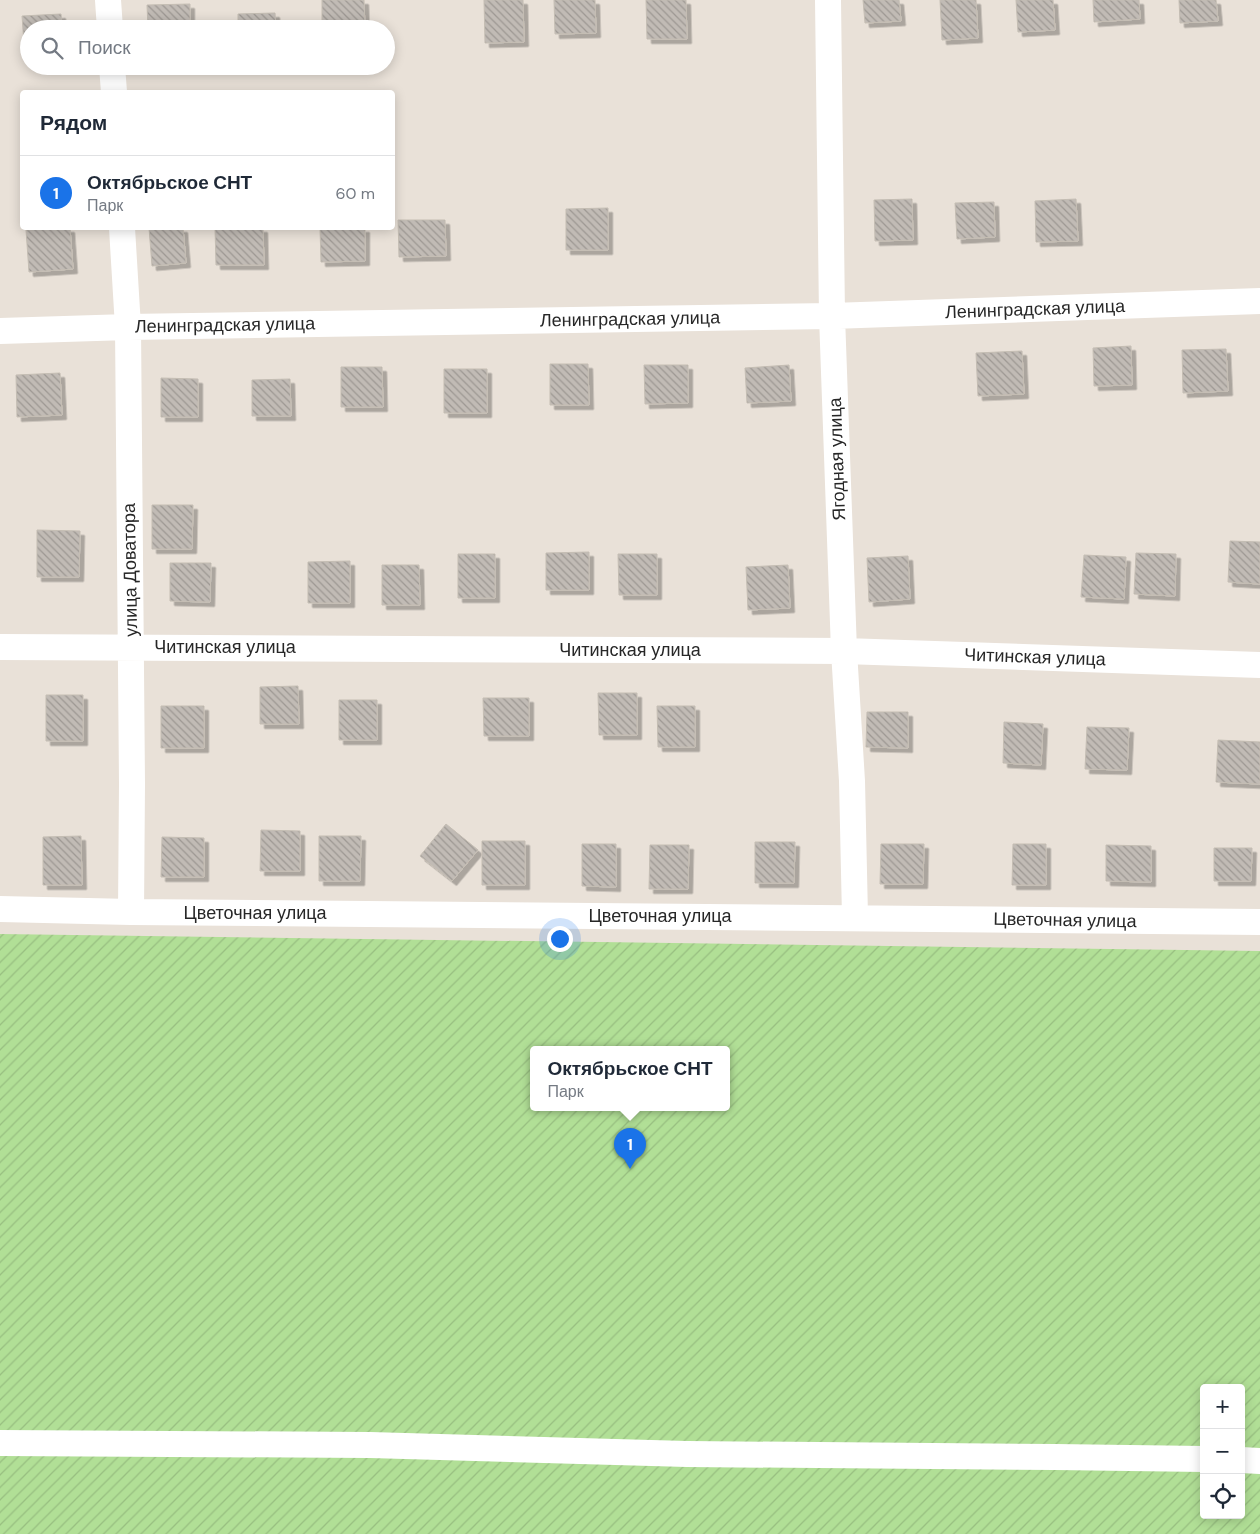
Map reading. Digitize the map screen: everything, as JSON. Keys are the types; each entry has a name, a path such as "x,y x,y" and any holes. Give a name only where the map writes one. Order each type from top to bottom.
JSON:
{"street":[{"path":"108,0 109,20"},
{"name":"Ягодная улица","path":"828,0 832,316 844,651 852,781 855,917"},
{"path":"113,75 114,90"},
{"name":"улица Доватора","path":"122,230 128,327 132,784 131,912"},
{"name":"Ленинградская улица","path":"0,331 128,327 832,316 1260,301"},
{"name":"Читинская улица","path":"0,647 844,651 1260,665"},
{"name":"Цветочная улица","path":"0,909 131,912 1260,922"},
{"path":"0,1443 370,1445 687,1454 1055,1456 1200,1460"},
{"path":"1245,1460 1260,1461"}],"green space":[{"path":"0,934 1260,951 1260,1534 0,1534"}],"building":[{"path":"322,0 364,0 365,20 322,20"},
{"path":"484,0 523,0 524,42 485,43"},
{"path":"554,0 595,0 596,33 555,34"},
{"path":"646,0 686,0 687,39 647,39"},
{"path":"863,0 899,0 901,21 865,23"},
{"path":"940,0 976,0 978,38 942,40"},
{"path":"1016,0 1053,0 1055,30 1018,32"},
{"path":"1093,0 1139,0 1140,19 1094,22"},
{"path":"1179,0 1216,0 1218,21 1180,23"},
{"path":"190,4 190,20 148,20 147,5"},
{"path":"275,13 275,20 238,20 238,14"},
{"path":"61,14 61,20 22,20 22,16"},
{"path":"912,199 913,240 875,241 874,200"},
{"path":"1076,199 1078,241 1036,242 1035,201"},
{"path":"994,202 995,237 957,239 955,203"},
{"path":"608,208 608,250 566,250 566,209"},
{"path":"398,220 445,220 446,256 399,257"},
{"path":"26,230 70,230 73,269 29,272"},
{"path":"149,230 183,230 186,263 152,266"},
{"path":"215,230 263,230 264,265 216,265"},
{"path":"320,230 365,230 365,261 321,262"},
{"path":"1131,346 1132,385 1094,386 1093,348"},
{"path":"1226,349 1228,391 1183,393 1182,350"},
{"path":"1022,351 1024,394 978,396 976,353"},
{"path":"550,364 588,364 589,405 550,405"},
{"path":"644,365 688,365 688,403 645,404"},
{"path":"789,365 791,401 747,403 745,368"},
{"path":"341,367 382,367 383,407 341,407"},
{"path":"444,369 487,369 487,413 444,413"},
{"path":"60,373 62,415 17,417 16,375"},
{"path":"161,378 198,379 198,417 161,417"},
{"path":"290,379 291,416 252,416 252,380"},
{"path":"152,505 193,505 192,549 152,549"},
{"path":"37,530 80,531 79,577 37,577"},
{"path":"1230,541 1260,542 1260,584 1228,582"},
{"path":"589,552 589,590 546,590 546,553"},
{"path":"1136,553 1176,554 1175,596 1134,594"},
{"path":"458,554 495,554 495,598 458,598"},
{"path":"618,554 657,554 657,595 619,595"},
{"path":"1084,555 1126,557 1124,599 1081,597"},
{"path":"908,556 910,599 869,602 867,558"},
{"path":"350,561 350,603 308,603 308,562"},
{"path":"170,563 211,563 210,602 170,601"},
{"path":"382,565 419,565 420,605 382,605"},
{"path":"788,565 790,608 748,610 746,567"},
{"path":"298,686 299,724 260,724 260,687"},
{"path":"598,693 637,693 637,735 599,735"},
{"path":"46,695 83,695 83,741 46,741"},
{"path":"483,698 529,698 529,736 484,736"},
{"path":"339,700 377,700 377,740 339,740"},
{"path":"161,706 204,706 204,748 161,748"},
{"path":"657,706 695,706 695,747 658,747"},
{"path":"867,712 908,712 908,748 866,747"},
{"path":"1004,722 1043,724 1041,765 1003,763"},
{"path":"1087,727 1129,728 1127,770 1085,769"},
{"path":"1218,740 1260,742 1260,784 1216,782"},
{"path":"446,824 478,850 452,881 420,856"},
{"path":"261,830 300,831 300,871 260,871"},
{"path":"81,836 82,885 43,885 43,837"},
{"path":"319,836 361,836 360,881 319,881"},
{"path":"162,837 204,838 204,877 161,877"},
{"path":"482,841 525,841 525,885 482,885"},
{"path":"755,842 795,842 794,883 755,883"},
{"path":"582,844 616,844 616,887 582,886"},
{"path":"881,844 924,844 923,884 880,884"},
{"path":"1013,844 1046,844 1046,885 1012,885"},
{"path":"650,845 689,845 688,889 649,889"},
{"path":"1106,845 1151,846 1151,882 1106,881"},
{"path":"1214,848 1252,848 1251,881 1214,881"}],"place":[{"name":"Октябрьское СНТ","path":"630,1169"}]}
